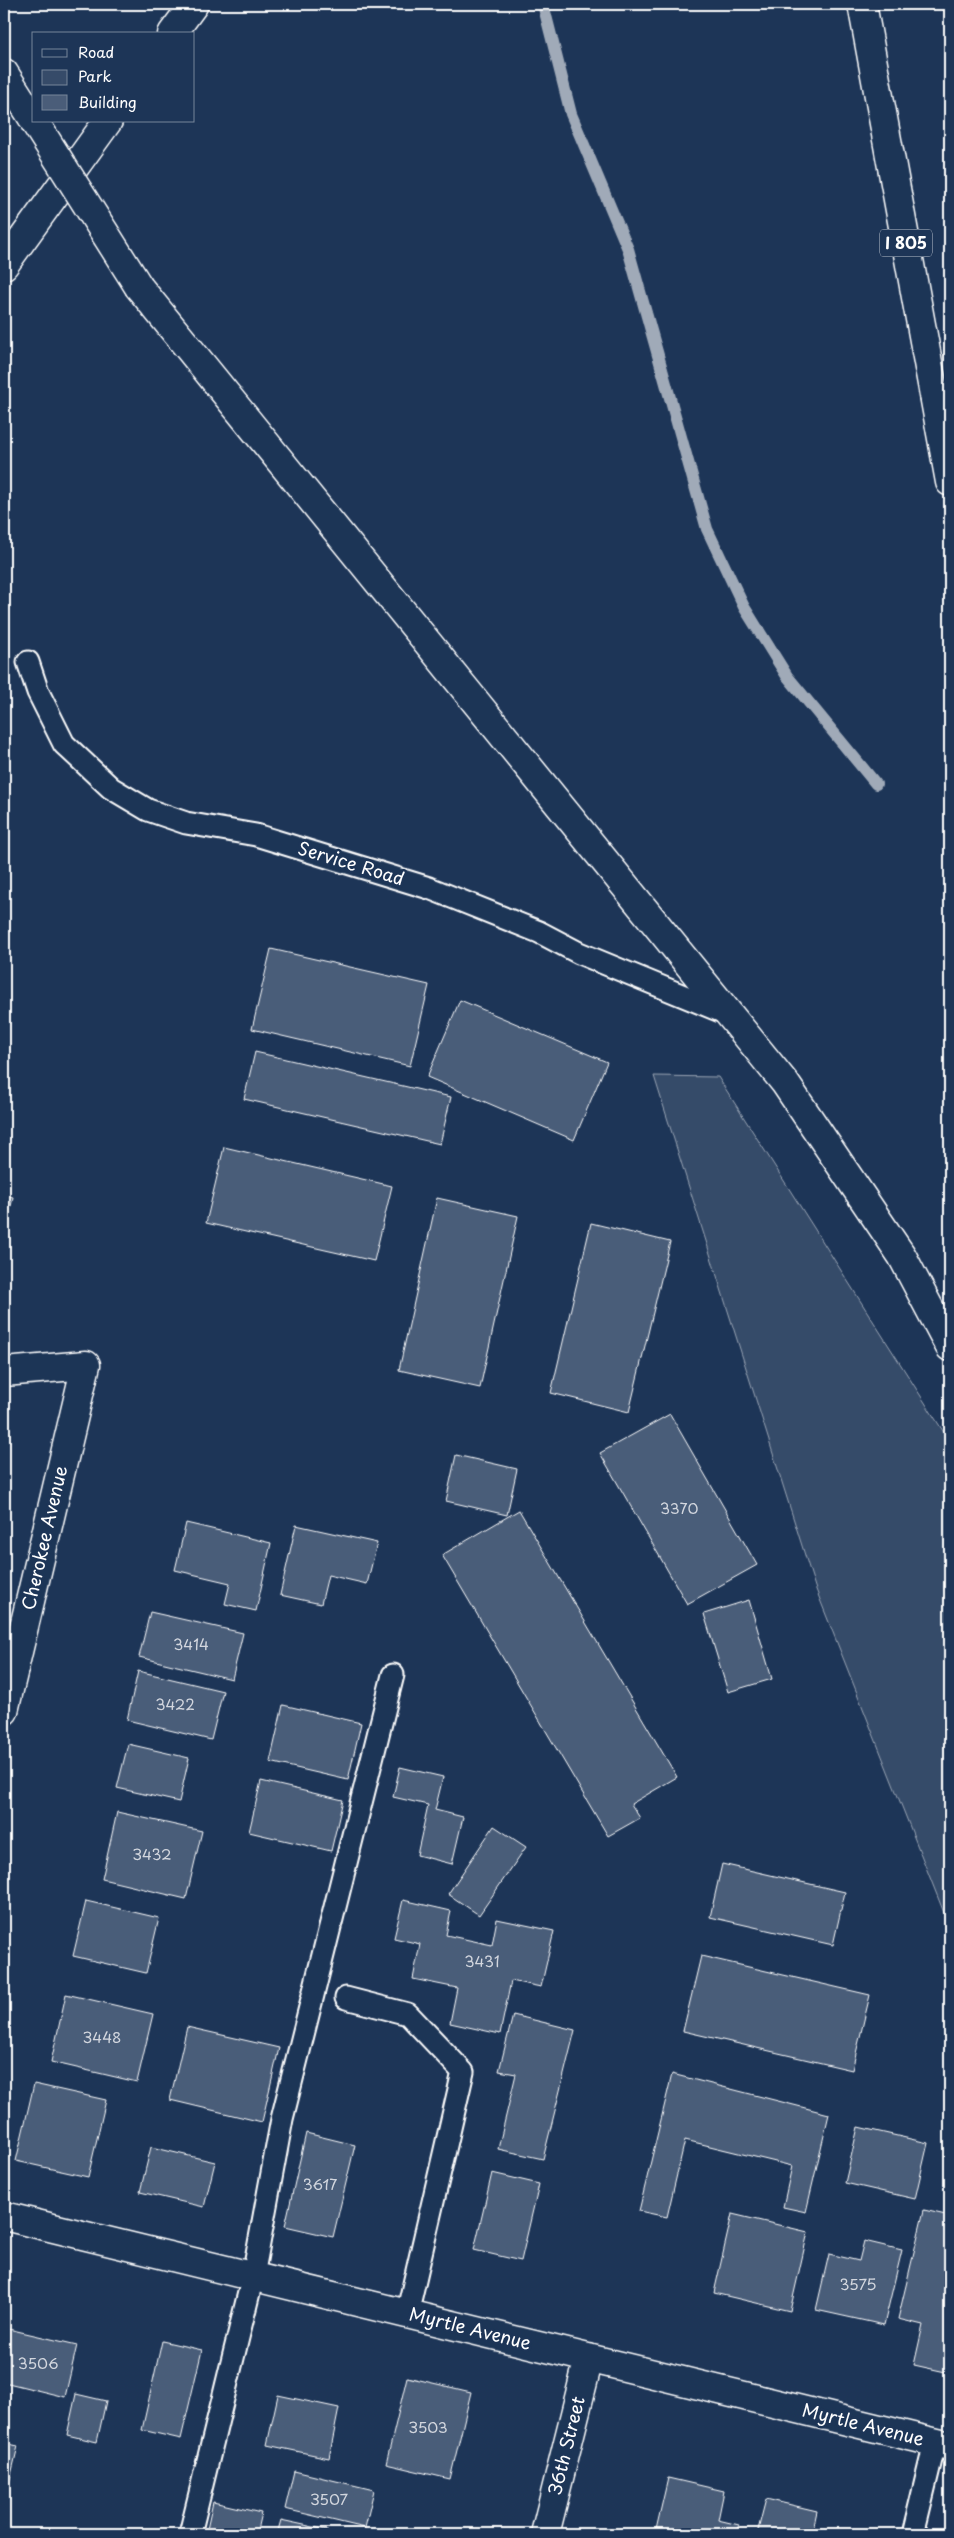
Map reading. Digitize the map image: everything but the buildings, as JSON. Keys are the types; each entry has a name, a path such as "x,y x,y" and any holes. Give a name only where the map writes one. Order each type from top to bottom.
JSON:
{"main road":[{"path":"173,32 194,4"},
{"name":"I 805","path":"862,4 950,482"},
{"path":"4,73 32,118"},
{"path":"35,122 139,287 785,1083 902,1256 950,1347"},
{"path":"4,266 107,122"},
{"name":"Cherokee Avenue","path":"4,1372 86,1365 4,1711"},
{"name":"Myrtle Avenue","path":"4,2216 943,2445"},
{"name":"36th Street","path":"546,2534 589,2358"}],"lane":[{"name":"Service Road","path":"28,662 38,692 64,744 111,788 148,810 186,823 256,835 429,888 539,932 579,953 730,1015"},
{"path":"190,2534 253,2276 282,2119 393,1675"},
{"path":"346,1998 408,2014 463,2072 407,2314"},
{"path":"914,2534 943,2445"}],"green space":[{"path":"654,1076 718,1077 950,1442 950,1928 815,1587"}],"waterway":[{"path":"543,4 571,114 628,249 707,529 744,607 787,676 876,784"}]}
